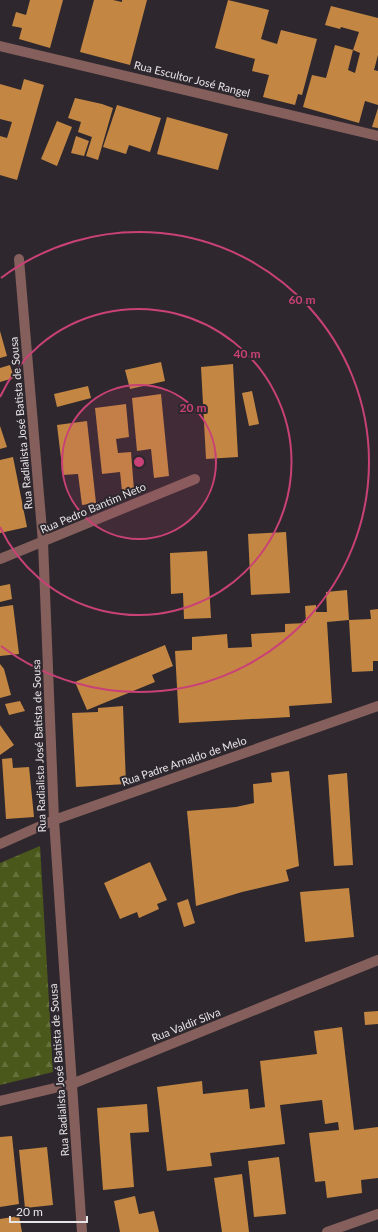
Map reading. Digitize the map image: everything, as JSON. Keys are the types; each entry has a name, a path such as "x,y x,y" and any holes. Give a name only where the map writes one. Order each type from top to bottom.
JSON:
{"street":[{"name":"Rua Escultor José Rangel","path":"0,46 378,136"},
{"name":"Rua Radialista José Batista de Sousa","path":"19,259 43,542 54,820 82,1232"},
{"name":"Rua Pedro Bantim Neto","path":"0,559 195,479"},
{"name":"Rua Padre Arnaldo de Melo","path":"0,844 54,820 378,706"},
{"name":"Rua Valdir Silva","path":"0,1101 72,1084 378,960"},
{"path":"327,1232 378,1214"}],"green space":[{"path":"40,846 53,1072 0,1085 0,863"}],"building":[{"path":"30,0 63,0 50,48 19,39 22,28 12,26 16,12 26,15"},
{"path":"94,0 113,0 122,2 122,0 147,0 130,65 80,52"},
{"path":"228,0 269,10 261,39 277,44 281,30 317,39 302,95 298,94 295,105 263,97 269,75 252,71 255,59 215,48"},
{"path":"331,6 378,18 378,55 374,70 378,71 378,105 365,101 359,123 303,107 312,75 326,78 335,45 353,50 359,32 341,27 340,29 325,25","holes":["353,50 360,53 355,73 348,70"]},
{"path":"24,79 44,85 17,180 0,175 0,136 7,138 12,122 0,119 0,84 21,90"},
{"path":"75,98 113,108 98,160 86,156 92,137 78,132 81,122 68,118"},
{"path":"117,105 161,118 150,152 129,145 126,154 103,147"},
{"path":"378,108 378,128 372,127"},
{"path":"167,117 228,134 218,170 157,154"},
{"path":"57,121 72,127 57,166 41,159"},
{"path":"76,136 89,141 84,156 71,153"},
{"path":"0,331 7,356 0,358"},
{"path":"161,362 165,381 130,389 125,370"},
{"path":"233,364 238,457 206,459 201,367"},
{"path":"10,365 14,378 0,382 0,368"},
{"path":"88,386 91,398 57,407 54,394"},
{"path":"252,391 259,424 249,426 242,393"},
{"path":"161,394 169,476 154,478 151,449 137,451 132,398"},
{"path":"126,404 129,437 116,439 118,453 131,452 134,490 122,491 120,472 102,474 95,408"},
{"path":"87,421 96,503 82,505 78,474 63,475 57,425"},
{"path":"0,426 7,447 0,449"},
{"path":"13,457 27,527 0,533 0,460"},
{"path":"286,532 290,593 251,595 248,534"},
{"path":"207,551 211,618 184,619 183,593 171,594 170,553"},
{"path":"10,584 12,599 0,602 0,586"},
{"path":"347,590 349,620 327,622 332,703 289,706 290,717 179,723 175,651 192,650 192,637 227,634 228,648 252,647 251,634 285,632 285,624 306,623 305,606 316,605 316,612 327,612 326,592"},
{"path":"13,605 19,654 0,656 0,607"},
{"path":"378,609 378,661 373,661 373,671 352,672 349,620 371,619 370,610"},
{"path":"165,645 173,666 152,675 155,682 87,710 75,682"},
{"path":"0,664 4,669 11,695 0,698"},
{"path":"20,701 25,711 9,715 5,704"},
{"path":"123,706 126,784 76,787 72,713 98,712 98,708"},
{"path":"0,725 14,745 0,755"},
{"path":"12,758 13,768 29,767 34,817 6,819 2,759"},
{"path":"289,771 299,866 286,870 289,881 242,892 196,906 187,811 236,807 254,803 253,784 272,782 271,773"},
{"path":"347,773 353,865 334,866 328,775"},
{"path":"150,862 167,900 157,904 159,909 139,918 137,912 120,919 104,883"},
{"path":"349,888 354,937 305,942 300,892"},
{"path":"188,899 195,923 184,927 177,903"},
{"path":"378,1011 378,1024 365,1025 364,1012"},
{"path":"342,1027 354,1130 378,1127 378,1178 361,1180 362,1193 327,1198 325,1181 315,1182 309,1133 339,1130 338,1122 325,1124 322,1100 280,1105 285,1144 210,1153 212,1166 167,1171 157,1087 202,1081 203,1094 248,1089 250,1109 265,1107 260,1061 317,1054 314,1031"},
{"path":"147,1104 149,1132 130,1133 134,1187 103,1190 97,1108"},
{"path":"12,1136 19,1204 0,1207 0,1137"},
{"path":"47,1147 53,1205 25,1208 19,1150"},
{"path":"279,1157 286,1214 254,1217 248,1161"},
{"path":"242,1174 249,1232 222,1232 214,1178"},
{"path":"135,1196 139,1214 154,1211 159,1232 120,1232 114,1201"},
{"path":"19,1216 22,1232 0,1232 0,1219"}]}
